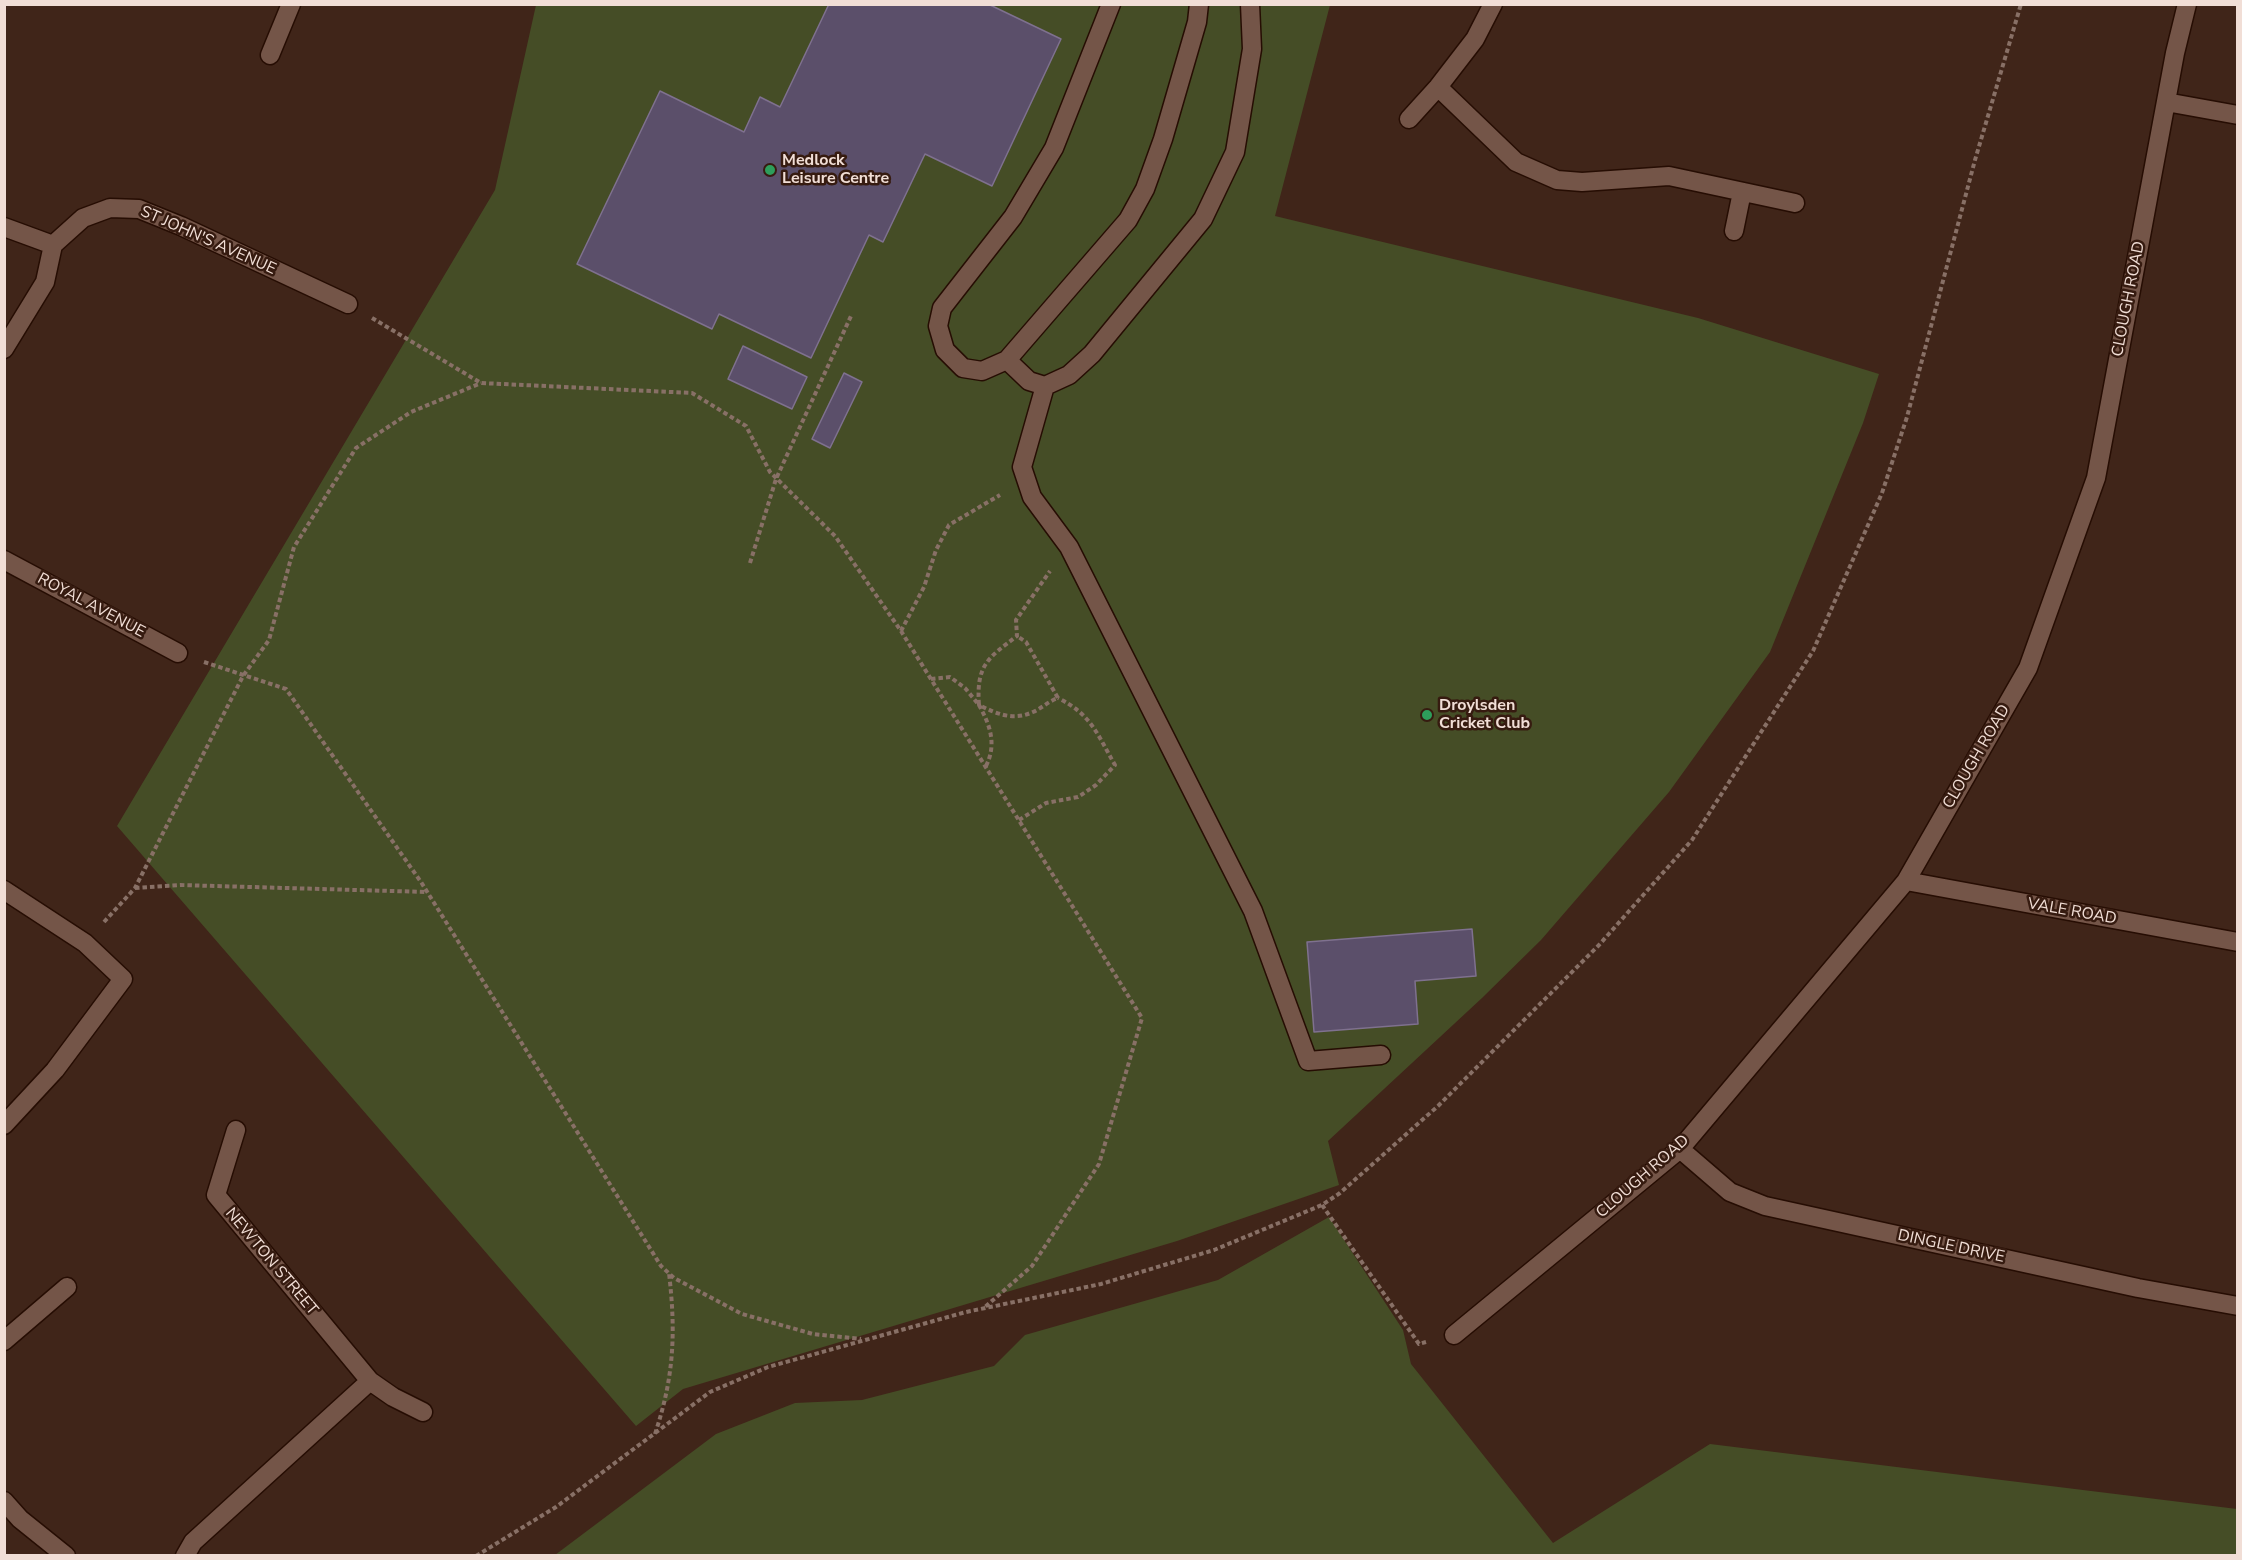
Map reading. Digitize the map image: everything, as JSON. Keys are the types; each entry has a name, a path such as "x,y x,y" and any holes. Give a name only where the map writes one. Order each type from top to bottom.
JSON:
{"street":[{"path":"270,55 291,4"},
{"path":"1111,4 1054,148 1013,217 942,308 938,326 945,350 963,368 981,371 1006,360 1128,220 1145,189 1163,139 1197,22 1199,4"},
{"path":"1006,360 1029,381 1046,386 1069,375 1092,354 1203,219 1235,152 1252,50 1250,4"},
{"path":"1408,119 1438,87 1475,39 1493,4"},
{"name":"CLOUGH ROAD","path":"1454,1335 1680,1149 1906,881 2028,668 2096,478 2175,53 2187,4"},
{"path":"1438,87 1516,162 1557,180 1582,182 1669,176 1794,203"},
{"path":"2166,102 2238,115"},
{"path":"1734,231 1742,192"},
{"name":"ST JOHN'S AVENUE","path":"54,245 83,218 110,208 139,209 181,226 348,304"},
{"path":"4,227 54,245 45,282 4,349"},
{"path":"1046,386 1022,467 1032,497 1069,547 1253,910 1308,1061 1381,1055"},
{"name":"ROYAL AVENUE","path":"4,560 178,653"},
{"name":"VALE ROAD","path":"1906,881 2238,942"},
{"path":"4,890 85,943 123,979 55,1070 4,1125"},
{"name":"NEWTON STREET","path":"236,1131 216,1195 370,1381 393,1397 423,1412"},
{"name":"DINGLE DRIVE","path":"1680,1149 1730,1192 1765,1206 2139,1288 2238,1306"},
{"path":"4,1341 67,1287"},
{"path":"185,1556 193,1542 370,1381"},
{"path":"4,1501 20,1519 66,1556"}],"path":[{"path":"476,1556 556,1508 710,1392 768,1367 865,1339 983,1309 1101,1284 1214,1250 1322,1205 1340,1193 1438,1106 1619,924 1692,840 1813,651 1882,493 1907,417 1975,160 2021,4"},
{"path":"348,304 481,382"},
{"path":"750,562 776,479 851,316"},
{"path":"85,943 135,888 243,676 268,640 294,547 356,448 411,412 481,382 692,393 746,426 770,472 836,536 901,631 1142,1018 1099,1164 1032,1266 983,1309"},
{"path":"901,631 924,587 936,550 949,525 1026,480"},
{"path":"1017,636 1016,620 1069,547"},
{"path":"1017,636 1026,642 1058,698 1076,707 1088,718 1115,765 1096,785 1078,797 1046,803 1019,820"},
{"path":"979,705 979,680 987,659 1017,636"},
{"path":"178,653 286,689 427,892 661,1266 674,1278 741,1314 813,1334 865,1339"},
{"path":"931,679 950,677 965,688 979,705 990,729 991,755 986,767"},
{"path":"979,705 1000,715 1018,717 1034,712 1058,698"},
{"path":"135,888 180,885 427,892"},
{"path":"1322,1205 1419,1344 1454,1335"},
{"path":"654,1435 662,1414 673,1360 674,1314 669,1273"}],"green space":[{"path":"536,5 1330,5 1275,216 1698,318 1879,374 1863,423 1770,652 1669,792 1541,940 1328,1141 1339,1185 1177,1241 683,1389 636,1426 117,826 495,190"},
{"path":"1329,1217 1403,1330 1411,1364 1553,1543 1710,1444 2237,1509 2237,1555 555,1555 716,1434 795,1403 862,1400 994,1366 1025,1335 1218,1280"}],"building":[{"name":"Medlock Leisure Centre","path":"829,4 988,4 1061,39 992,186 925,154 883,242 869,235 811,358 719,314 712,329 577,264 660,91 744,132 760,97 780,107"},
{"path":"743,346 807,377 792,409 728,379"},
{"path":"844,373 862,382 830,448 812,439"},
{"path":"1472,929 1476,976 1415,981 1418,1024 1314,1032 1307,942"}],"place":[{"name":"Medlock Leisure Centre","path":"770,170"},
{"name":"Droylsden Cricket Club","path":"1427,715"}]}
